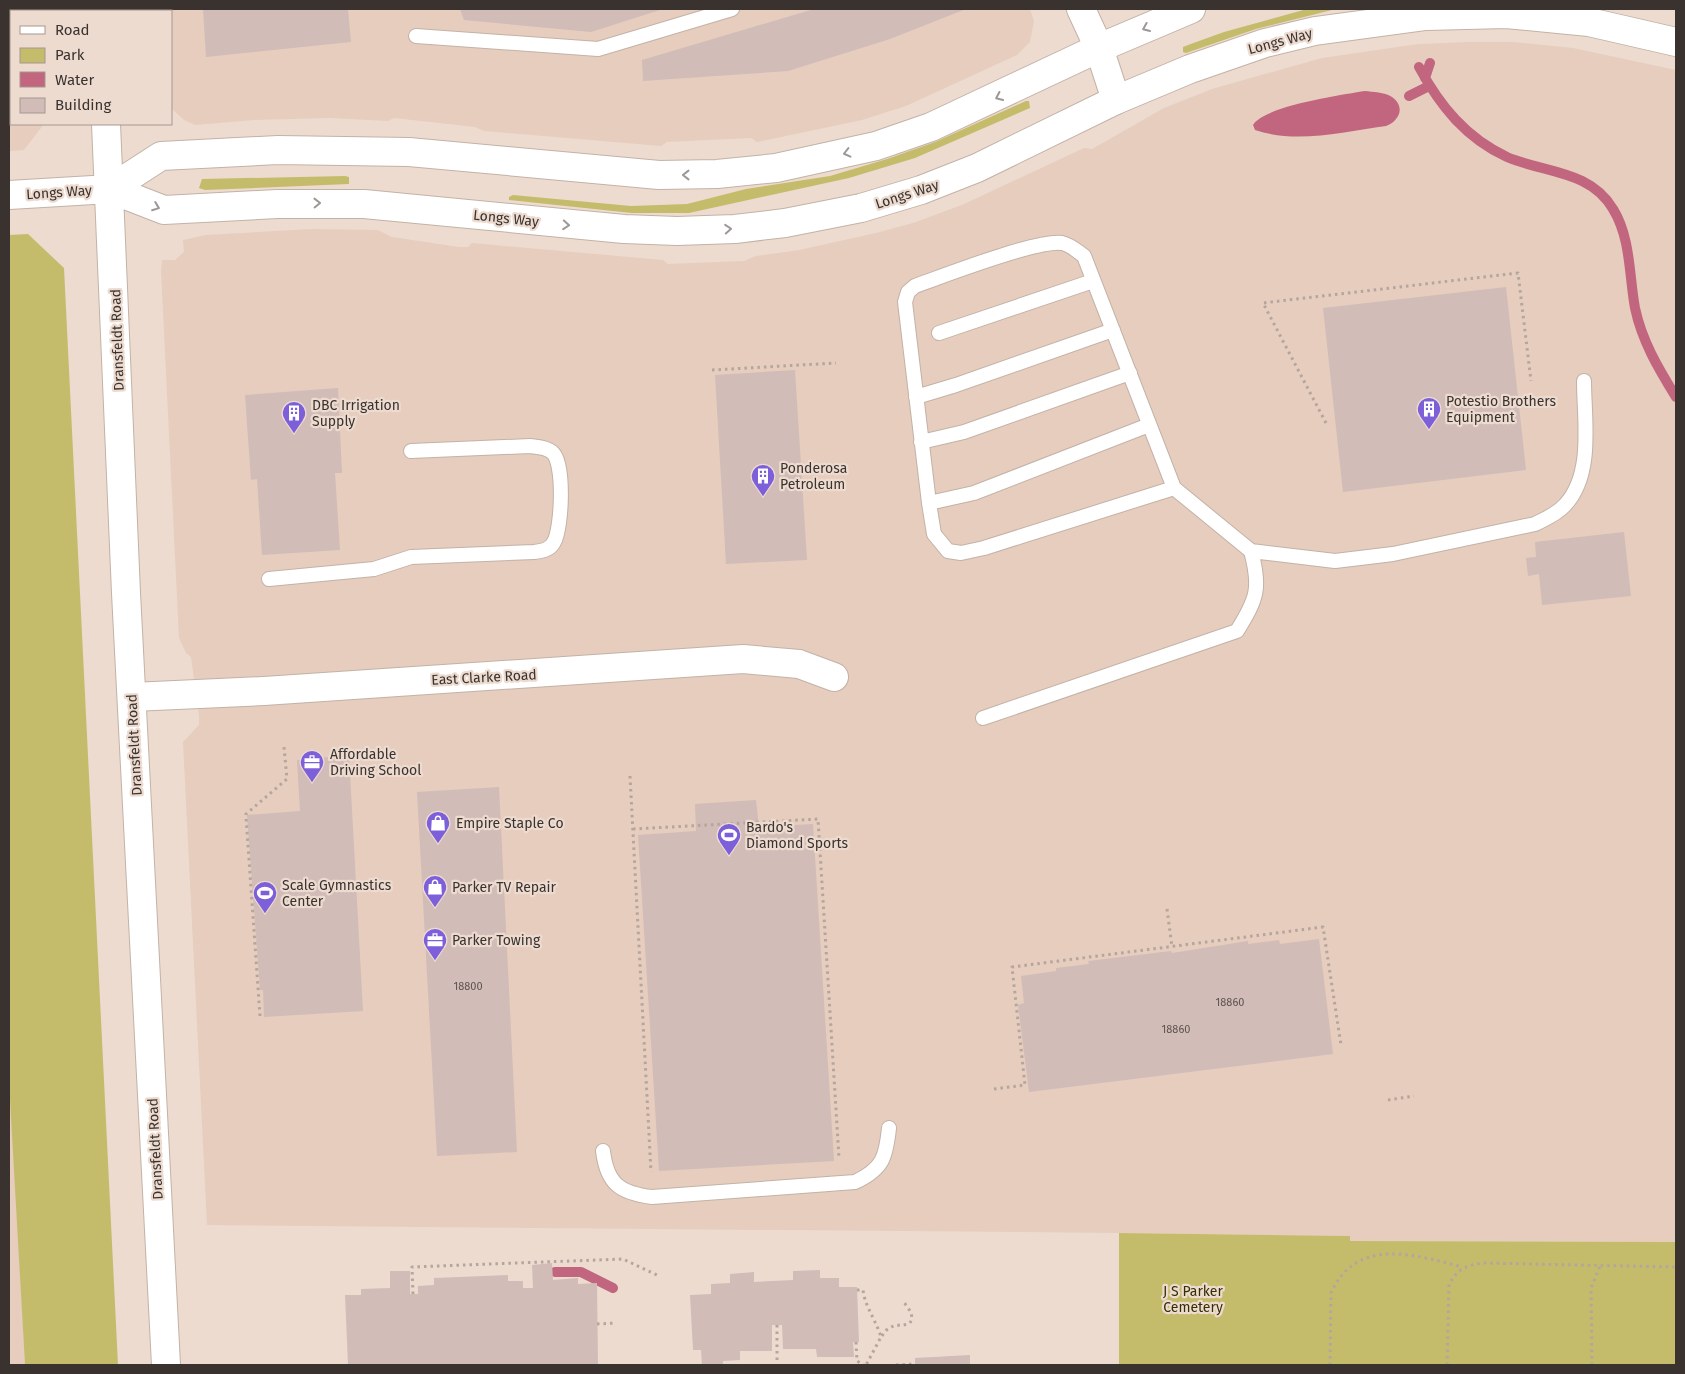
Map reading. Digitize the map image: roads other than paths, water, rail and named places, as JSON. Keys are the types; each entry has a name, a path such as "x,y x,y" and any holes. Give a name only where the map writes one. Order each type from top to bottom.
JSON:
{"street":[{"path":"1081,9 1099,48 1116,100"},
{"name":"Longs Way","path":"110,189 161,156 278,150 409,152 659,175 717,174 776,168 840,155 903,137 989,101 1099,48 1191,9"},
{"name":"Longs Way","path":"9,196 110,189 164,210 277,204 364,204 624,229 677,231 735,229 785,223 852,210 922,190 977,168 1116,100 1190,69 1265,43 1315,31 1394,19 1455,14 1534,15 1589,22 1676,42"},
{"name":"Dransfeldt Road","path":"106,125 132,697 166,1365"},
{"name":"East Clarke Road","path":"132,697 264,691 743,659 799,664 834,677"}],"lane":[{"path":"416,36 598,49 732,9"},
{"path":"1174,488 961,554 948,551 934,534 929,503 905,302 908,292 915,286 1038,245 1060,242 1072,246 1084,256 1174,488 1251,551 1336,561 1422,548 1535,524 1551,516 1566,505 1577,485 1584,463 1584,381"},
{"path":"939,333 1093,281"},
{"path":"916,397 956,385 1113,330"},
{"path":"921,442 964,432 1130,373"},
{"path":"929,503 974,493 1150,424"},
{"path":"269,580 374,569 411,557 534,552 546,550 554,544 561,521 559,462 553,452 542,447 530,446 412,451"},
{"path":"983,718 1237,631 1249,613 1256,595 1258,576 1251,551"},
{"path":"603,1151 607,1173 615,1184 636,1195 652,1196 856,1182 871,1175 880,1165 887,1151 889,1128"}],"water":[{"path":"1365,91 1386,94 1396,101 1400,109 1397,117 1391,124 1320,136 1271,134 1255,130 1253,125 1260,118 1287,107"}],"waterway":[{"path":"1425,78 1430,63"},
{"path":"1419,67 1445,108 1455,120 1479,140 1507,157 1579,180 1603,196 1613,209 1623,232 1635,308 1642,332 1657,365 1676,397"},
{"path":"1409,96 1429,86"},
{"path":"555,1272 581,1272 613,1288"}],"place":[{"name":"Potestio Brothers Equipment","path":"1429,430"},
{"name":"DBC Irrigation Supply","path":"294,434"},
{"name":"Ponderosa Petroleum","path":"763,497"},
{"name":"Affordable Driving School","path":"312,783"},
{"name":"Empire Staple Co","path":"438,844"},
{"name":"Bardo's Diamond Sports","path":"729,856"},
{"name":"Parker TV Repair","path":"435,908"},
{"name":"Scale Gymnastics Center","path":"265,914"},
{"name":"Parker Towing","path":"435,961"}],"park label":[{"name":"J S Parker Cemetery","path":"1193,1299"}]}
